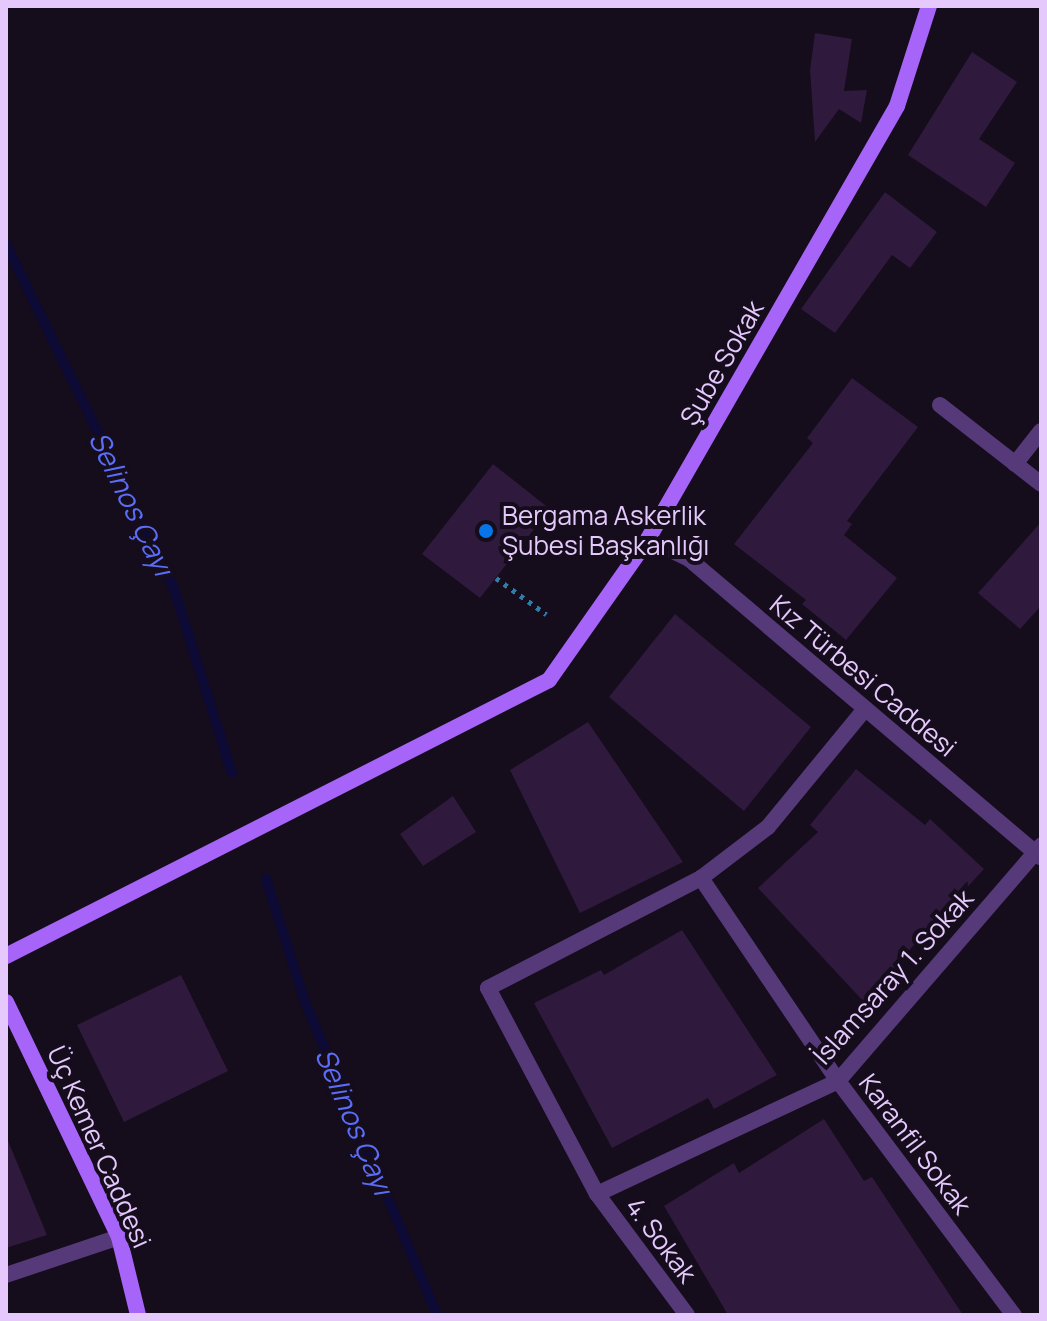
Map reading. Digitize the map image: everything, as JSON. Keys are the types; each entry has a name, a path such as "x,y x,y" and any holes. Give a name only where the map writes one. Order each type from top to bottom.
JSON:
{"main road":[{"name":"Şube Sokak","path":"6,956 549,680 648,539 897,106 929,6"},
{"name":"Üç Kemer Caddesi","path":"6,1002 119,1237 138,1315"}],"street":[{"path":"940,405 1041,484"},
{"path":"1015,464 1041,431"},
{"name":"Kız Türbesi Caddesi","path":"648,539 689,559 864,710 1039,852"},
{"path":"701,878 768,827 864,710"},
{"name":"İslamsaray 1. Sokak","path":"597,1194 838,1081 1039,852"},
{"name":"4. Sokak","path":"687,1315 597,1194 488,988 701,878"},
{"name":"Karanfil Sokak","path":"701,878 838,1081 1014,1315"},
{"path":"6,1275 119,1237"}],"path":[{"path":"496,578 546,614"}],"building":[{"path":"815,33 852,39 844,91 867,90 861,123 839,109 815,142 810,70"},
{"path":"972,52 1017,82 979,139 1015,163 986,207 908,155"},
{"path":"885,192 937,232 910,268 892,255 835,333 801,309"},
{"path":"852,378 918,427 847,521 852,524 844,535 897,578 846,640 802,604 806,600 734,544 813,443 807,438"},
{"name":"Bergama Askerlik Şubesi Başkanlığı","path":"493,464 550,509 480,598 422,554"},
{"path":"1041,522 1041,606 1020,629 978,593"},
{"path":"675,614 811,727 744,811 609,697"},
{"path":"588,722 683,862 580,913 510,770"},
{"path":"856,769 925,825 930,819 984,869 903,957 907,962 863,1001 758,888 818,832 810,825"},
{"path":"453,796 476,832 423,866 400,834"},
{"path":"682,930 777,1075 714,1109 708,1098 612,1148 534,1003 601,970 604,975"},
{"path":"181,975 228,1071 124,1122 77,1025"},
{"path":"824,1119 864,1181 872,1177 963,1315 728,1315 664,1206 734,1163 739,1173"},
{"path":"6,1136 47,1235 6,1248"}],"waterway":[{"name":"Selinos Çayı","path":"6,244 173,586 232,773"},
{"name":"Selinos Çayı","path":"266,879 305,1002 437,1315"}],"place":[{"name":"Bergama Askerlik Şubesi Başkanlığı","path":"486,531"}]}
